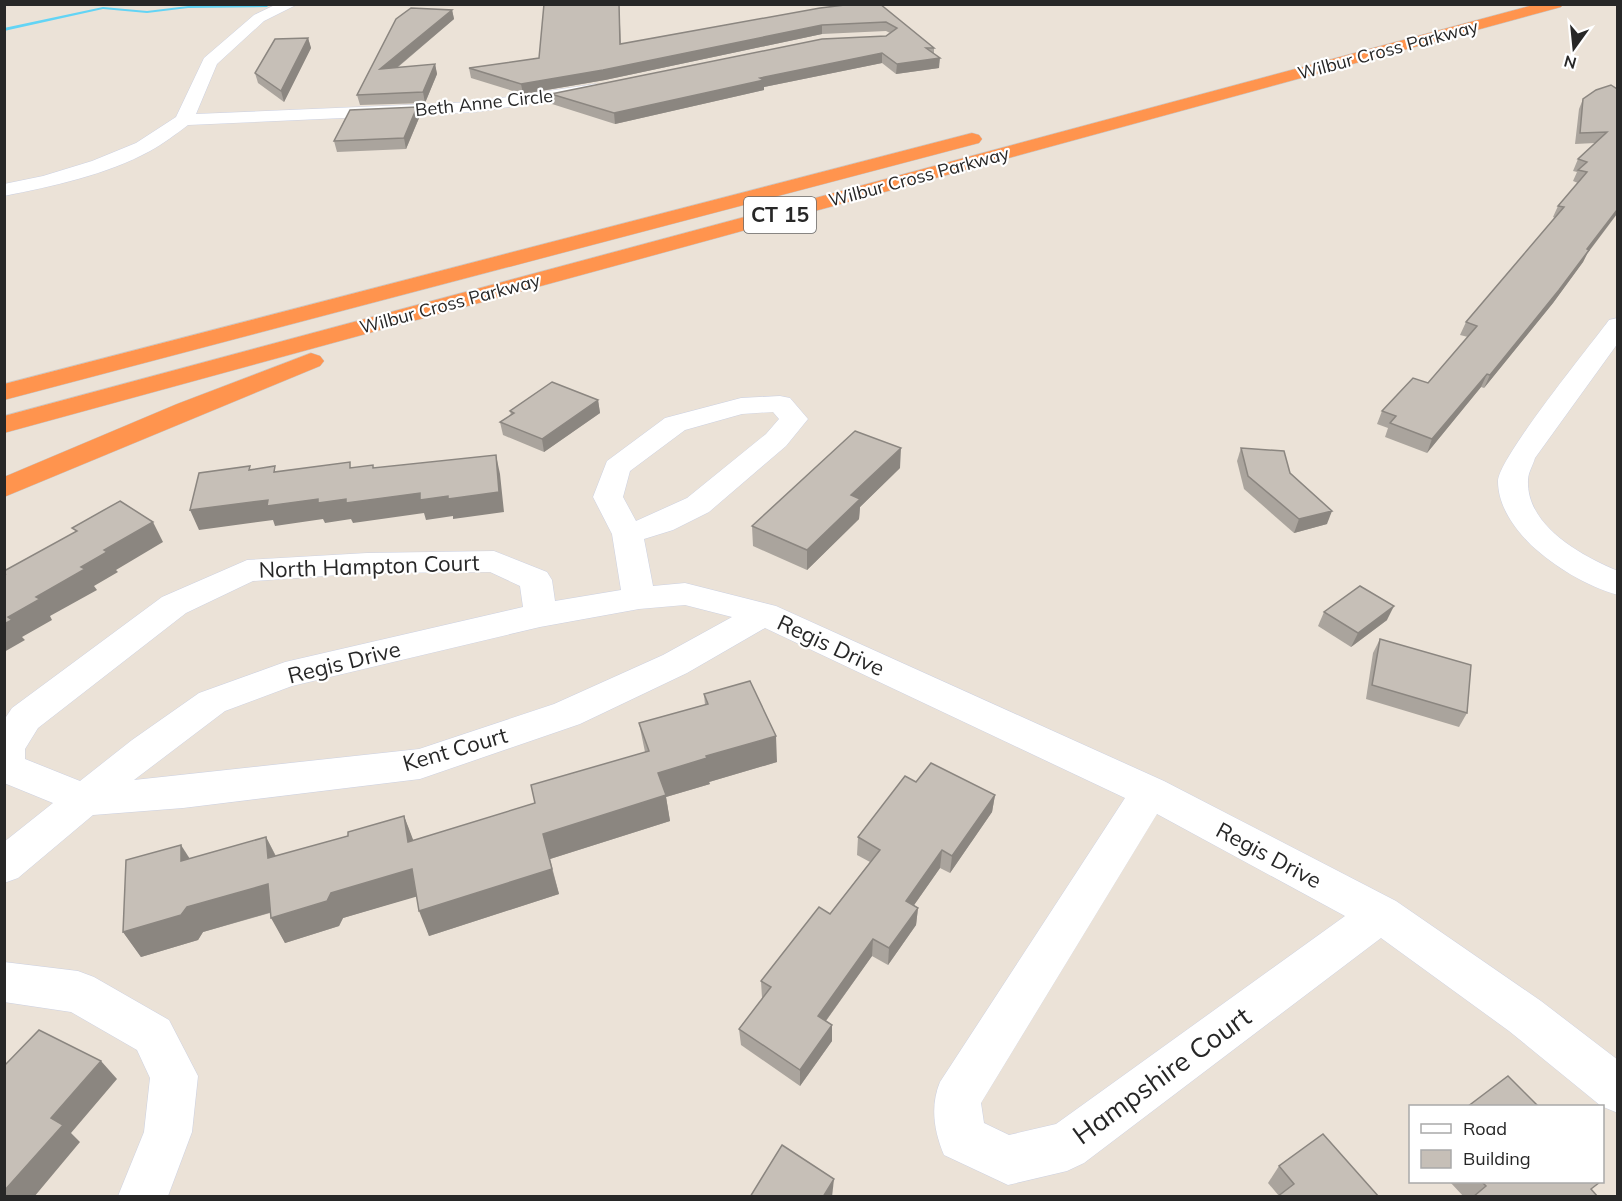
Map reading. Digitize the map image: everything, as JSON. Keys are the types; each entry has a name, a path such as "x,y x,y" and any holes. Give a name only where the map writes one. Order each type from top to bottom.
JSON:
{"highway":[{"name":"Wilbur Cross Parkway","path":"1239,69 1487,4"},
{"name":"Wilbur Cross Parkway","path":"4,425 1556,4"},
{"name":"Wilbur Cross Parkway","path":"4,392 997,133"},
{"path":"4,488 292,368 389,334 511,298 583,268"}],"street":[{"path":"4,190 47,182 99,165 143,147 184,120 210,62 259,18 291,4"},
{"name":"Beth Anne Circle","path":"184,120 475,107 553,97 615,85"},
{"path":"1617,325 1521,458 1513,479 1515,501 1532,527 1558,552 1617,584"},
{"path":"628,534 662,523 698,505 776,440 794,419 780,405 741,406 675,424 617,467 608,497 628,534 639,598"},
{"name":"North Hampton Court","path":"85,800 6,766 6,748 25,718 174,605 247,571 367,563 494,561 536,580 540,615"},
{"name":"Regis Drive","path":"4,866 145,750 212,702 285,675 540,615 639,598 686,594 764,614 1150,792 1382,914 1525,1016 1617,1090"},
{"name":"Kent Court","path":"85,800 183,792 420,764 567,714 675,664 764,614"},
{"name":"Hampshire Court","path":"1150,792 957,1099 961,1138 1008,1160 1067,1146 1382,914"},
{"path":"4,982 78,992 153,1035 174,1076 168,1132 142,1197"}],"building":[{"path":"544,4 619,4 620,44 820,8 880,4 934,48 926,48 940,58 897,64 882,53 760,78 764,80 614,113 551,94 822,39 886,36 897,28 886,22 822,25 603,70 521,84 469,68 539,58"},
{"path":"411,8 452,10 380,69 435,64 423,92 357,95 396,19"},
{"path":"308,38 281,91 255,73 275,39"},
{"path":"1611,85 1617,89 1617,210 1559,290 1490,375 1487,374 1432,439 1390,423 1396,416 1382,411 1413,378 1428,383 1477,326 1466,322 1564,207 1558,206 1587,172 1578,170 1587,162 1578,159 1607,132 1580,133 1583,99 1596,90"},
{"path":"417,107 404,138 334,141 350,110"},
{"path":"552,382 598,400 542,439 500,422 514,413 510,411"},
{"path":"855,431 901,448 851,495 860,499 807,550 752,526"},
{"path":"1241,448 1284,451 1290,473 1332,511 1299,519 1248,476"},
{"path":"496,455 499,492 448,499 448,496 420,500 420,493 346,503 346,499 318,503 318,499 267,506 268,500 190,510 199,473 250,466 249,470 275,466 274,472 350,462 350,468 373,465 373,468"},
{"path":"120,501 153,522 104,550 107,552 81,567 85,569 36,597 40,599 8,617 12,620 4,624 4,575 6,574 4,571 77,531 72,528"},
{"path":"1360,586 1394,606 1358,633 1324,612"},
{"path":"1380,639 1471,665 1467,713 1372,685"},
{"path":"750,681 776,736 706,756 707,758 658,773 666,795 543,834 552,869 419,911 412,869 331,893 327,901 271,918 268,884 187,907 181,915 123,932 126,860 181,845 181,861 266,837 268,858 348,836 348,832 404,816 408,842 535,803 531,785 649,751 639,723 708,704 704,694"},
{"path":"931,763 995,795 952,856 942,850 906,901 918,908 889,948 873,939 818,1016 832,1025 800,1070 739,1029 771,987 761,981 819,907 830,914 880,850 858,837 905,776 916,782"},
{"path":"39,1030 101,1061 51,1118 63,1125 4,1191 4,1066"},
{"path":"1508,1076 1537,1105 1470,1105"},
{"path":"1323,1134 1379,1197 1277,1197 1294,1184 1279,1166"},
{"path":"782,1145 834,1179 823,1197 750,1197"},
{"path":"1483,1183 1599,1183 1591,1189 1598,1197 1473,1197 1486,1186"}],"waterway":[{"path":"4,30 103,8 147,12 188,7 266,6"}]}
